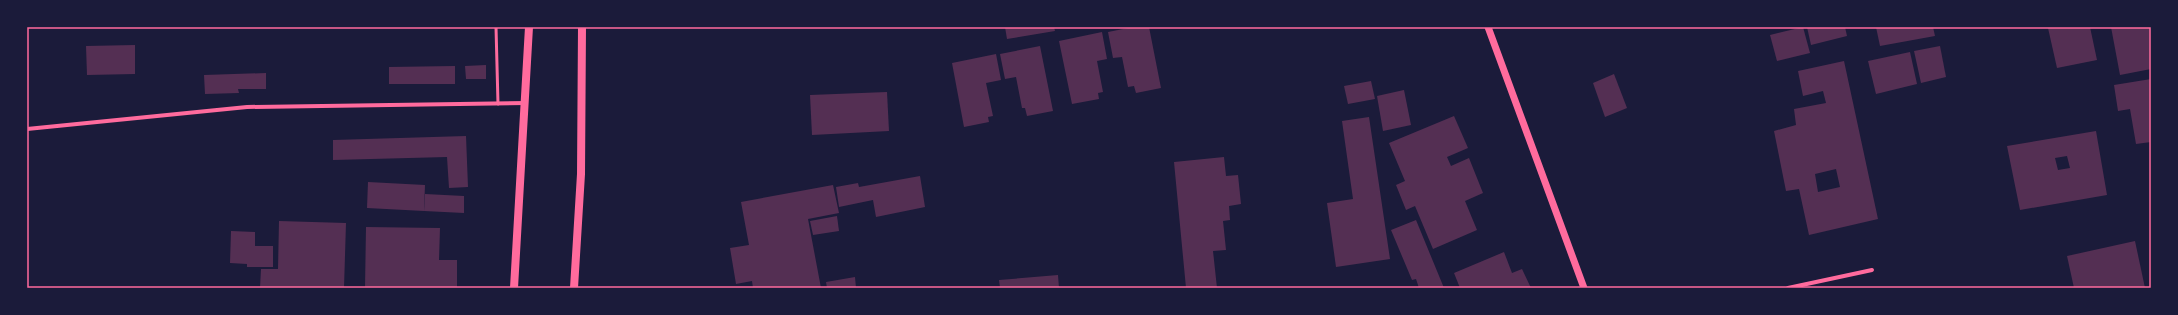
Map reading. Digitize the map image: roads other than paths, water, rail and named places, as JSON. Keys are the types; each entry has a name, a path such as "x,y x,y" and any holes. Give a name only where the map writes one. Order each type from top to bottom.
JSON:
{"main road":[{"path":"514,288 526,103 529,27"},
{"path":"574,288 581,174 582,27"}],"street":[{"path":"1488,27 1584,288"},
{"path":"27,129 247,107 526,103"},
{"path":"1788,288 1872,270"}],"lane":[{"path":"496,27 498,104"}]}
